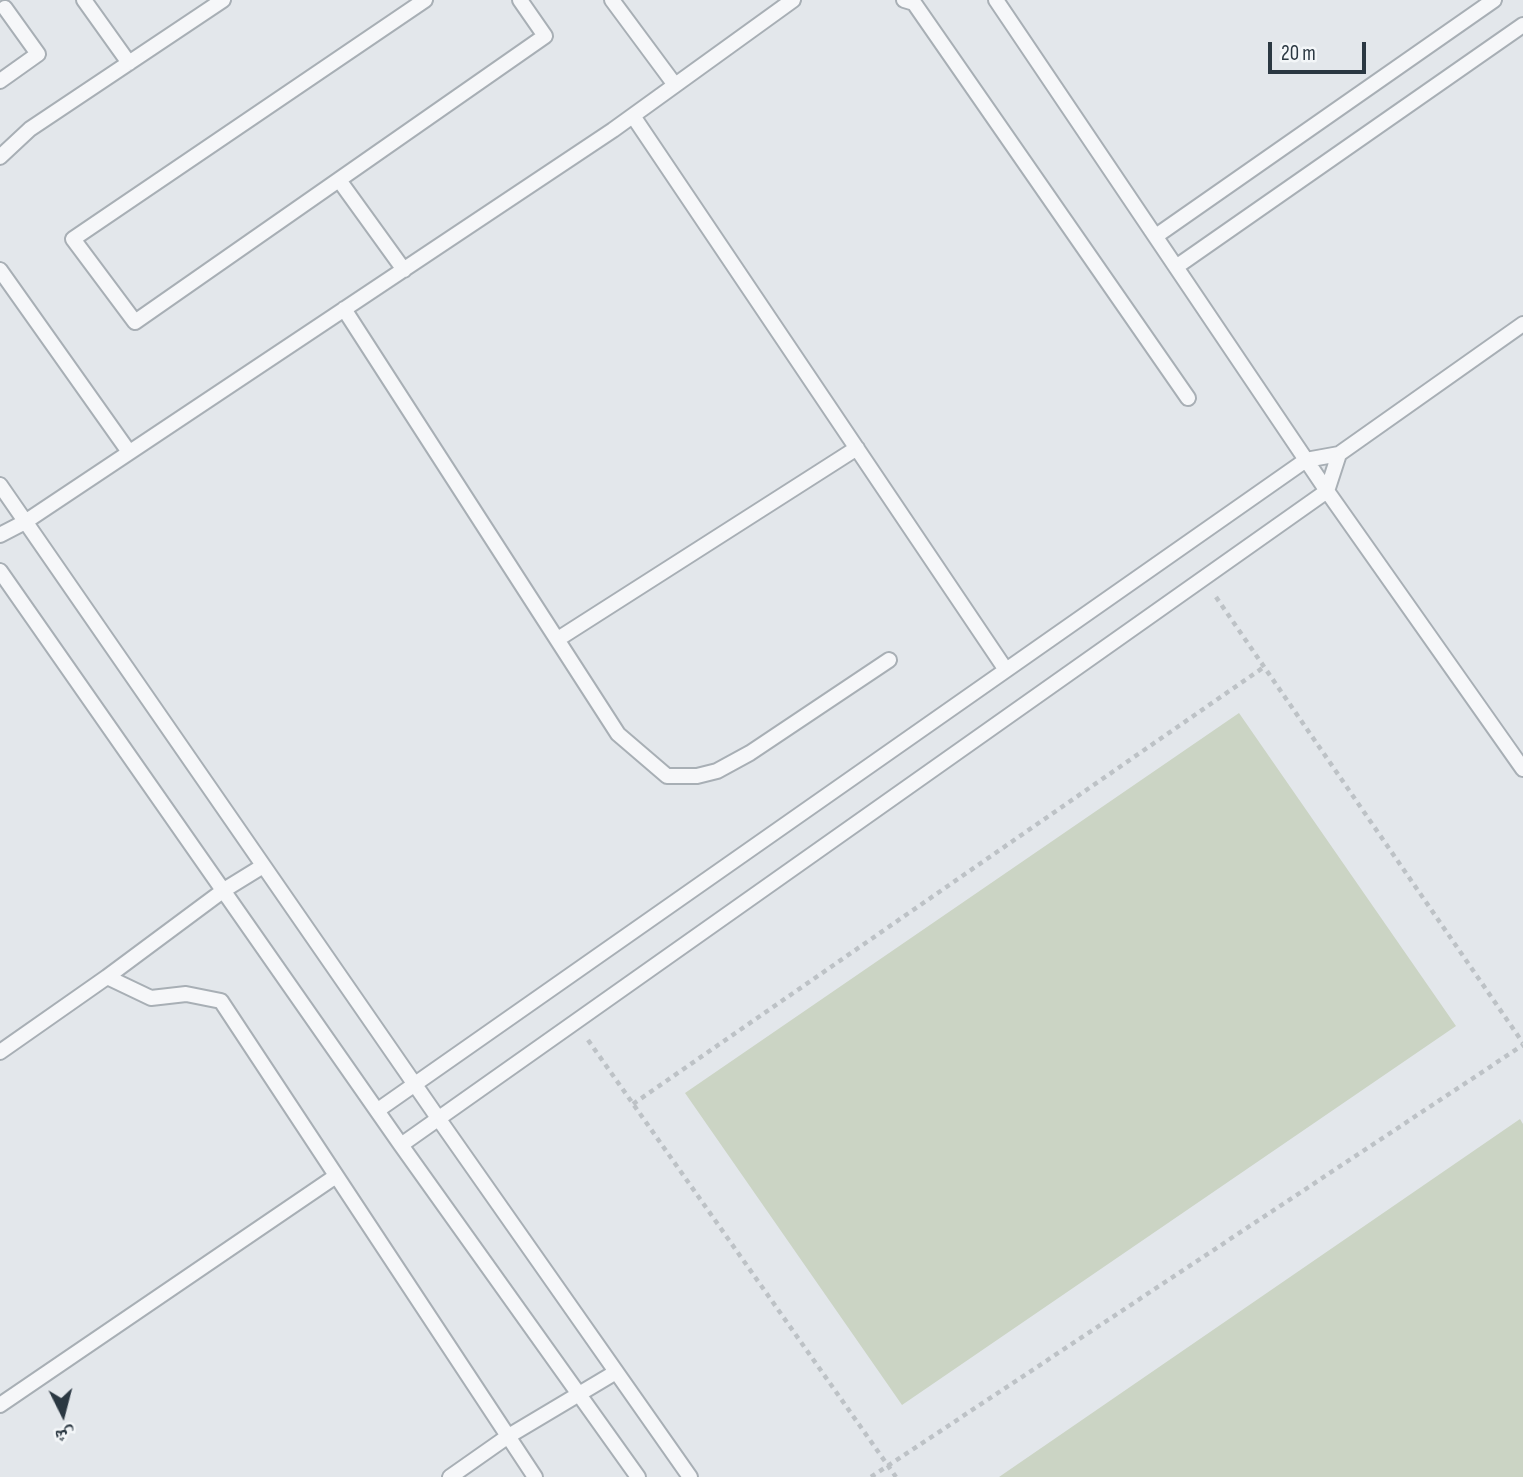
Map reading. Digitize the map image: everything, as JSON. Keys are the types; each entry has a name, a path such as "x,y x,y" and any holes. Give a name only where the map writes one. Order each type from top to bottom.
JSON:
{"lane":[{"path":"85,0 129,63"},
{"path":"0,157 30,129 223,0"},
{"path":"425,0 73,239 135,322 545,36 520,0"},
{"path":"612,0 675,85"},
{"path":"0,534 25,522 633,116 793,0"},
{"path":"904,0 914,3 1188,398"},
{"path":"996,0 1327,491 1523,769"},
{"path":"1156,236 1494,0"},
{"path":"0,81 38,54 7,7"},
{"path":"1176,267 1523,25"},
{"path":"633,116 1006,670"},
{"path":"339,180 404,270"},
{"path":"0,270 129,452"},
{"path":"344,309 618,734 667,776 697,776 717,771 750,753 888,660"},
{"path":"378,1110 1306,460 1339,454 1523,324"},
{"path":"558,639 857,448"},
{"path":"401,1145 1327,491 1339,454"},
{"path":"0,485 690,1477"},
{"path":"0,571 401,1145 638,1477"},
{"path":"0,1052 224,890 263,866"},
{"path":"107,977 150,998 186,994 221,1001 535,1477"},
{"path":"0,1405 336,1176"},
{"path":"450,1477 507,1437 616,1372"}],"path":[{"path":"871,1477 1523,1044 1203,578"},
{"path":"633,1104 1264,667"},
{"path":"575,1021 896,1477"}],"green space":[{"path":"1239,713 1456,1026 902,1405 685,1093"},
{"path":"1520,1119 1523,1124 1523,1477 999,1477"}]}
